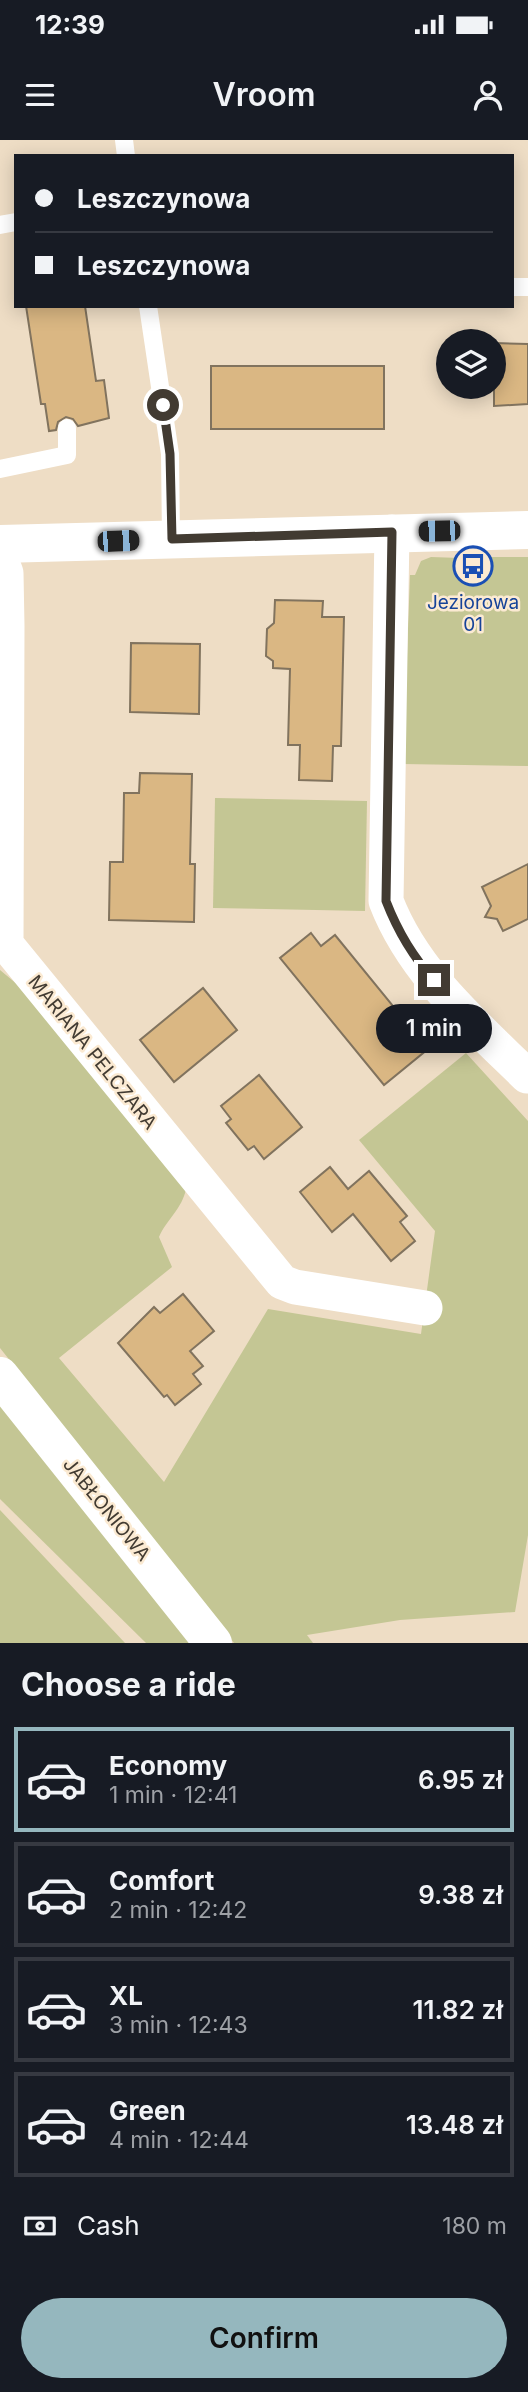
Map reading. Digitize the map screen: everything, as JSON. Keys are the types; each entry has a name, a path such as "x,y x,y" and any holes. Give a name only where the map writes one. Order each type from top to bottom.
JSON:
{"street":[{"path":"0,544 528,530"},
{"path":"392,532 386,901 398,931 417,961 527,1076"},
{"name":"MARIANA PELCZARA","path":"0,556 6,573 7,626 6,944 282,1282 425,1308"},
{"name":"JABŁONIOWA","path":"0,1376 214,1643"}],"lane":[{"path":"148,308 170,454 172,539"},
{"path":"0,468 67,455 67,428"}],"green space":[{"path":"431,557 460,558 461,569 489,568 488,557 528,557 528,766 403,764 410,575 415,575 421,561"},
{"path":"215,798 367,801 365,911 213,908"},
{"path":"0,970 48,1010 186,1189 159,1237 172,1267 59,1358 164,1482 268,1309 421,1334 435,1231 359,1140 466,1053 528,1121 528,1535 515,1612 400,1620 307,1635 313,1643 234,1643 0,1348"},
{"path":"0,1396 197,1643 146,1643 0,1499"},
{"path":"0,1510 125,1643 0,1643"}],"building":[{"path":"26,308 85,308 96,381 104,380 109,418 78,426 73,419 66,417 58,422 56,430 49,431 45,404 41,404"},
{"path":"506,343 528,344 528,404 494,406 494,399 506,399"},
{"path":"211,366 384,366 384,429 211,429"},
{"path":"275,600 323,601 322,617 344,617 341,746 333,746 332,781 299,780 300,745 288,745 290,669 273,668 273,661 266,656 267,629 274,623"},
{"path":"131,643 200,644 199,714 130,712"},
{"path":"140,773 192,774 190,864 195,864 194,922 109,920 110,862 123,862 124,793 139,793"},
{"path":"528,864 528,919 503,931 497,919 485,917 491,906 482,887"},
{"path":"311,933 321,946 335,935 428,1049 384,1085 280,958"},
{"path":"203,988 237,1030 174,1082 140,1040"},
{"path":"259,1075 302,1127 264,1159 254,1146 248,1150 226,1123 231,1119 221,1106"},
{"path":"330,1167 348,1189 369,1171 407,1216 400,1222 415,1241 391,1261 353,1214 332,1232 300,1192"},
{"path":"183,1294 214,1331 190,1351 203,1366 193,1374 201,1384 175,1405 167,1395 164,1397 118,1343 154,1307 160,1313"}],"place":[{"name":"Jeziorowa 01","path":"473,566"}],"route":[{"path":"163,405 170,454 172,539 392,532 384,866 386,901 398,931 417,961 434,980"}]}
